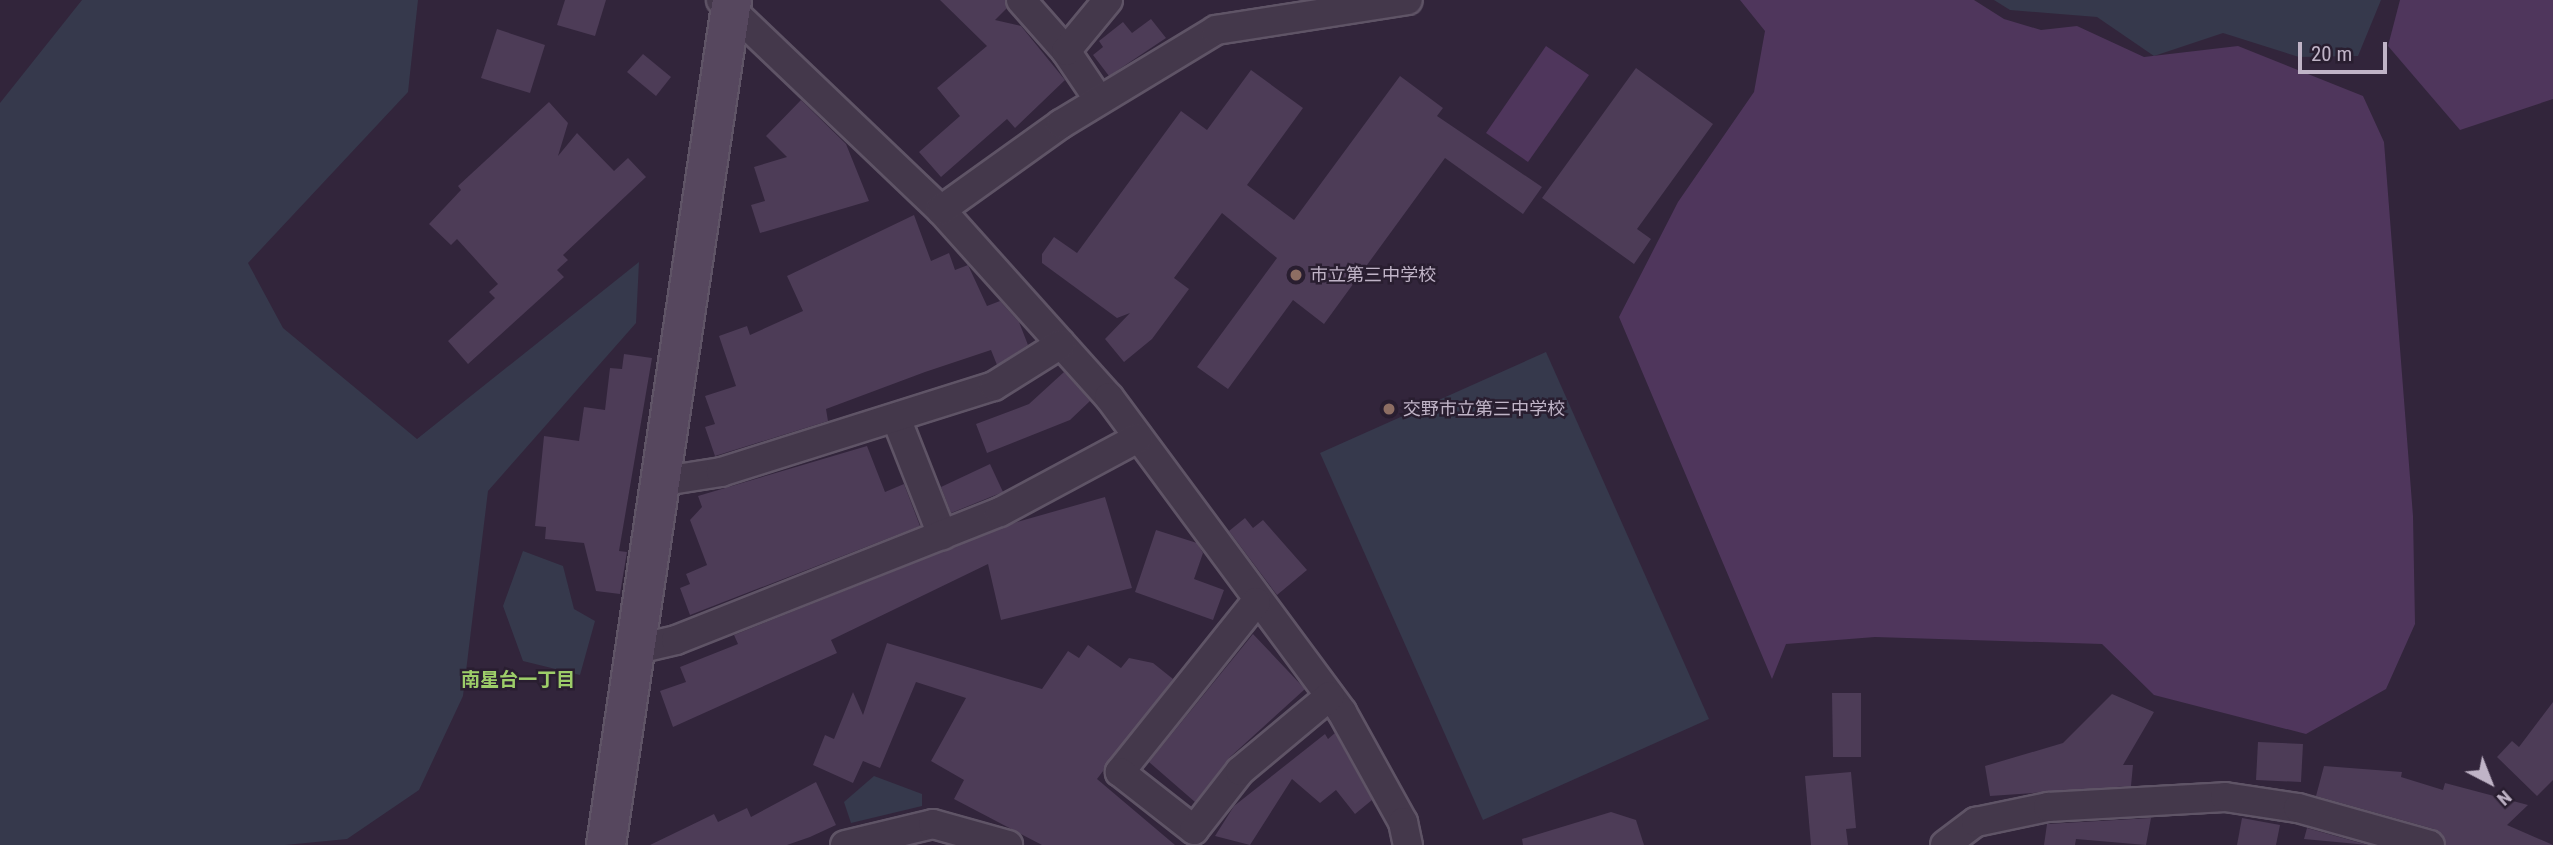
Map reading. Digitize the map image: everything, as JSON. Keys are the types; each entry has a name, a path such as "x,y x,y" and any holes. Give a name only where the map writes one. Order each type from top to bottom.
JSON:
{"street":[{"path":"1021,0 1066,51 1099,100"},
{"path":"1066,51 1081,0"},
{"path":"1066,51 1108,0"},
{"path":"941,210 1099,100 1216,30 1408,0"},
{"path":"728,3 941,210 1061,344 1138,438 1256,602 1330,696 1403,822 1408,845"},
{"path":"606,845 728,3"},
{"path":"658,482 721,472 994,386 1061,344"},
{"path":"895,418 942,535"},
{"path":"634,650 676,640 1000,512 1138,438"},
{"path":"1256,602 1120,772 1194,830 1240,771 1330,696"},
{"path":"1945,845 1976,822 2048,807 2225,797 2298,808 2430,845"},
{"path":"845,845 933,824 1008,845"}],"shaded area":[{"path":"82,0 418,0 408,92 248,263 283,328 417,439 639,262 636,323 488,491 463,696 419,790 347,839 285,845 0,845 0,103"},
{"path":"1740,0 1974,0 2004,19 2041,30 2077,26 2144,57 2238,46 2363,96 2384,142 2413,516 2415,624 2386,689 2306,734 2154,695 2102,644 1875,637 1786,644 1772,679 1619,317 1678,202 1754,92 1765,31"},
{"path":"1994,0 2381,0 2358,56 2299,57 2223,33 2154,56 2097,17 2010,10"},
{"path":"2400,0 2553,0 2553,99 2460,130 2388,46"},
{"path":"1546,46 1589,75 1528,162 1486,133"},
{"path":"1546,352 1709,719 1483,820 1320,453"},
{"path":"523,551 563,566 574,609 595,621 580,675 523,661 503,606"},
{"path":"874,776 922,794 922,806 851,823 844,802"}],"building":[{"path":"565,0 606,0 595,36 557,25"},
{"path":"940,0 1005,0 1007,8 995,20 1021,26 1065,80 1015,128 1007,119 941,177 919,152 960,116 937,88 987,46"},
{"path":"1151,19 1166,38 1109,76 1093,55 1103,47 1099,41 1123,22 1132,33"},
{"path":"497,29 545,45 530,93 481,78"},
{"path":"643,54 671,77 656,96 627,72"},
{"path":"1636,68 1713,124 1637,229 1651,239 1634,264 1542,198"},
{"path":"1251,70 1303,108 1247,185 1294,220 1400,76 1443,108 1437,116 1542,187 1523,214 1445,158 1324,324 1293,300 1228,389 1197,367 1277,258 1222,213 1174,278 1189,289 1152,339 1124,362 1105,339 1130,313 1117,318 1042,263 1042,254 1054,237 1077,253 1181,111 1207,130"},
{"path":"801,100 846,144 869,201 760,233 751,205 765,201 754,167 787,157 766,136"},
{"path":"549,102 568,123 558,156 577,133 614,171 628,158 646,177 563,255 568,260 557,270 564,277 468,364 448,341 495,298 489,292 498,284 457,239 451,245 429,224 461,190 458,186"},
{"path":"914,215 931,261 949,253 955,270 968,265 987,306 1000,301 1019,322 1028,345 997,365 991,350 925,372 826,409 828,421 715,456 705,427 715,424 705,396 736,386 719,336 747,326 750,335 803,311 787,276"},
{"path":"624,354 652,358 619,551 627,552 620,594 596,591 584,543 545,539 546,527 535,526 544,436 579,441 584,407 605,410 610,368 622,369"},
{"path":"1064,372 1090,401 1070,420 987,453 976,424 1029,404"},
{"path":"867,446 885,492 904,484 920,526 690,615 680,588 690,584 686,574 707,565 690,520 702,507 698,496"},
{"path":"990,464 1003,492 951,513 941,487"},
{"path":"1105,497 1132,588 1001,620 988,564 831,640 837,653 673,727 660,691 686,682 680,667 738,644 734,635 1017,522"},
{"path":"1245,518 1253,528 1263,520 1307,570 1277,595 1229,531"},
{"path":"1156,530 1197,543 1203,553 1194,579 1224,590 1213,620 1135,592"},
{"path":"1253,634 1305,689 1229,758 1195,802 1149,762"},
{"path":"887,643 1042,689 1068,651 1079,658 1088,645 1121,668 1129,658 1153,663 1173,679 1097,779 1175,845 1042,845 954,799 964,780 931,761 966,698 916,682 880,768 863,761 853,783 813,765 825,735 834,739 853,692 863,715"},
{"path":"1832,693 1861,693 1861,757 1833,757"},
{"path":"2112,694 2154,712 2123,765 2133,765 2131,786 1990,796 1985,766 2063,743"},
{"path":"2553,702 2553,780 2537,796 2497,757 2512,741 2519,747"},
{"path":"1335,733 1372,800 1355,814 1336,790 1320,803 1292,779 1250,845 1215,836 1234,806 1325,734 1328,739"},
{"path":"2258,742 2303,744 2301,782 2256,780"},
{"path":"2324,766 2402,772 2401,777 2443,790 2445,783 2528,805 2507,825 2553,845 2446,845 2434,829 2316,796"},
{"path":"1851,772 1856,828 1846,829 1848,845 1811,845 1805,776"},
{"path":"816,782 836,825 810,837 787,845 650,845 714,814 718,822 747,808 751,817"},
{"path":"1611,812 1636,820 1644,845 1523,845 1522,839"},
{"path":"2151,818 2146,845 2076,839 2075,845 2044,845 2047,824"},
{"path":"2242,818 2280,825 2276,845 2237,845"},
{"path":"2307,828 2368,845 2304,839"}],"place":[{"name":"市立第三中学校","path":"1296,275"},
{"name":"交野市立第三中学校","path":"1389,409"}],"district":[{"name":"南星台一丁目","path":"518,680"}]}
